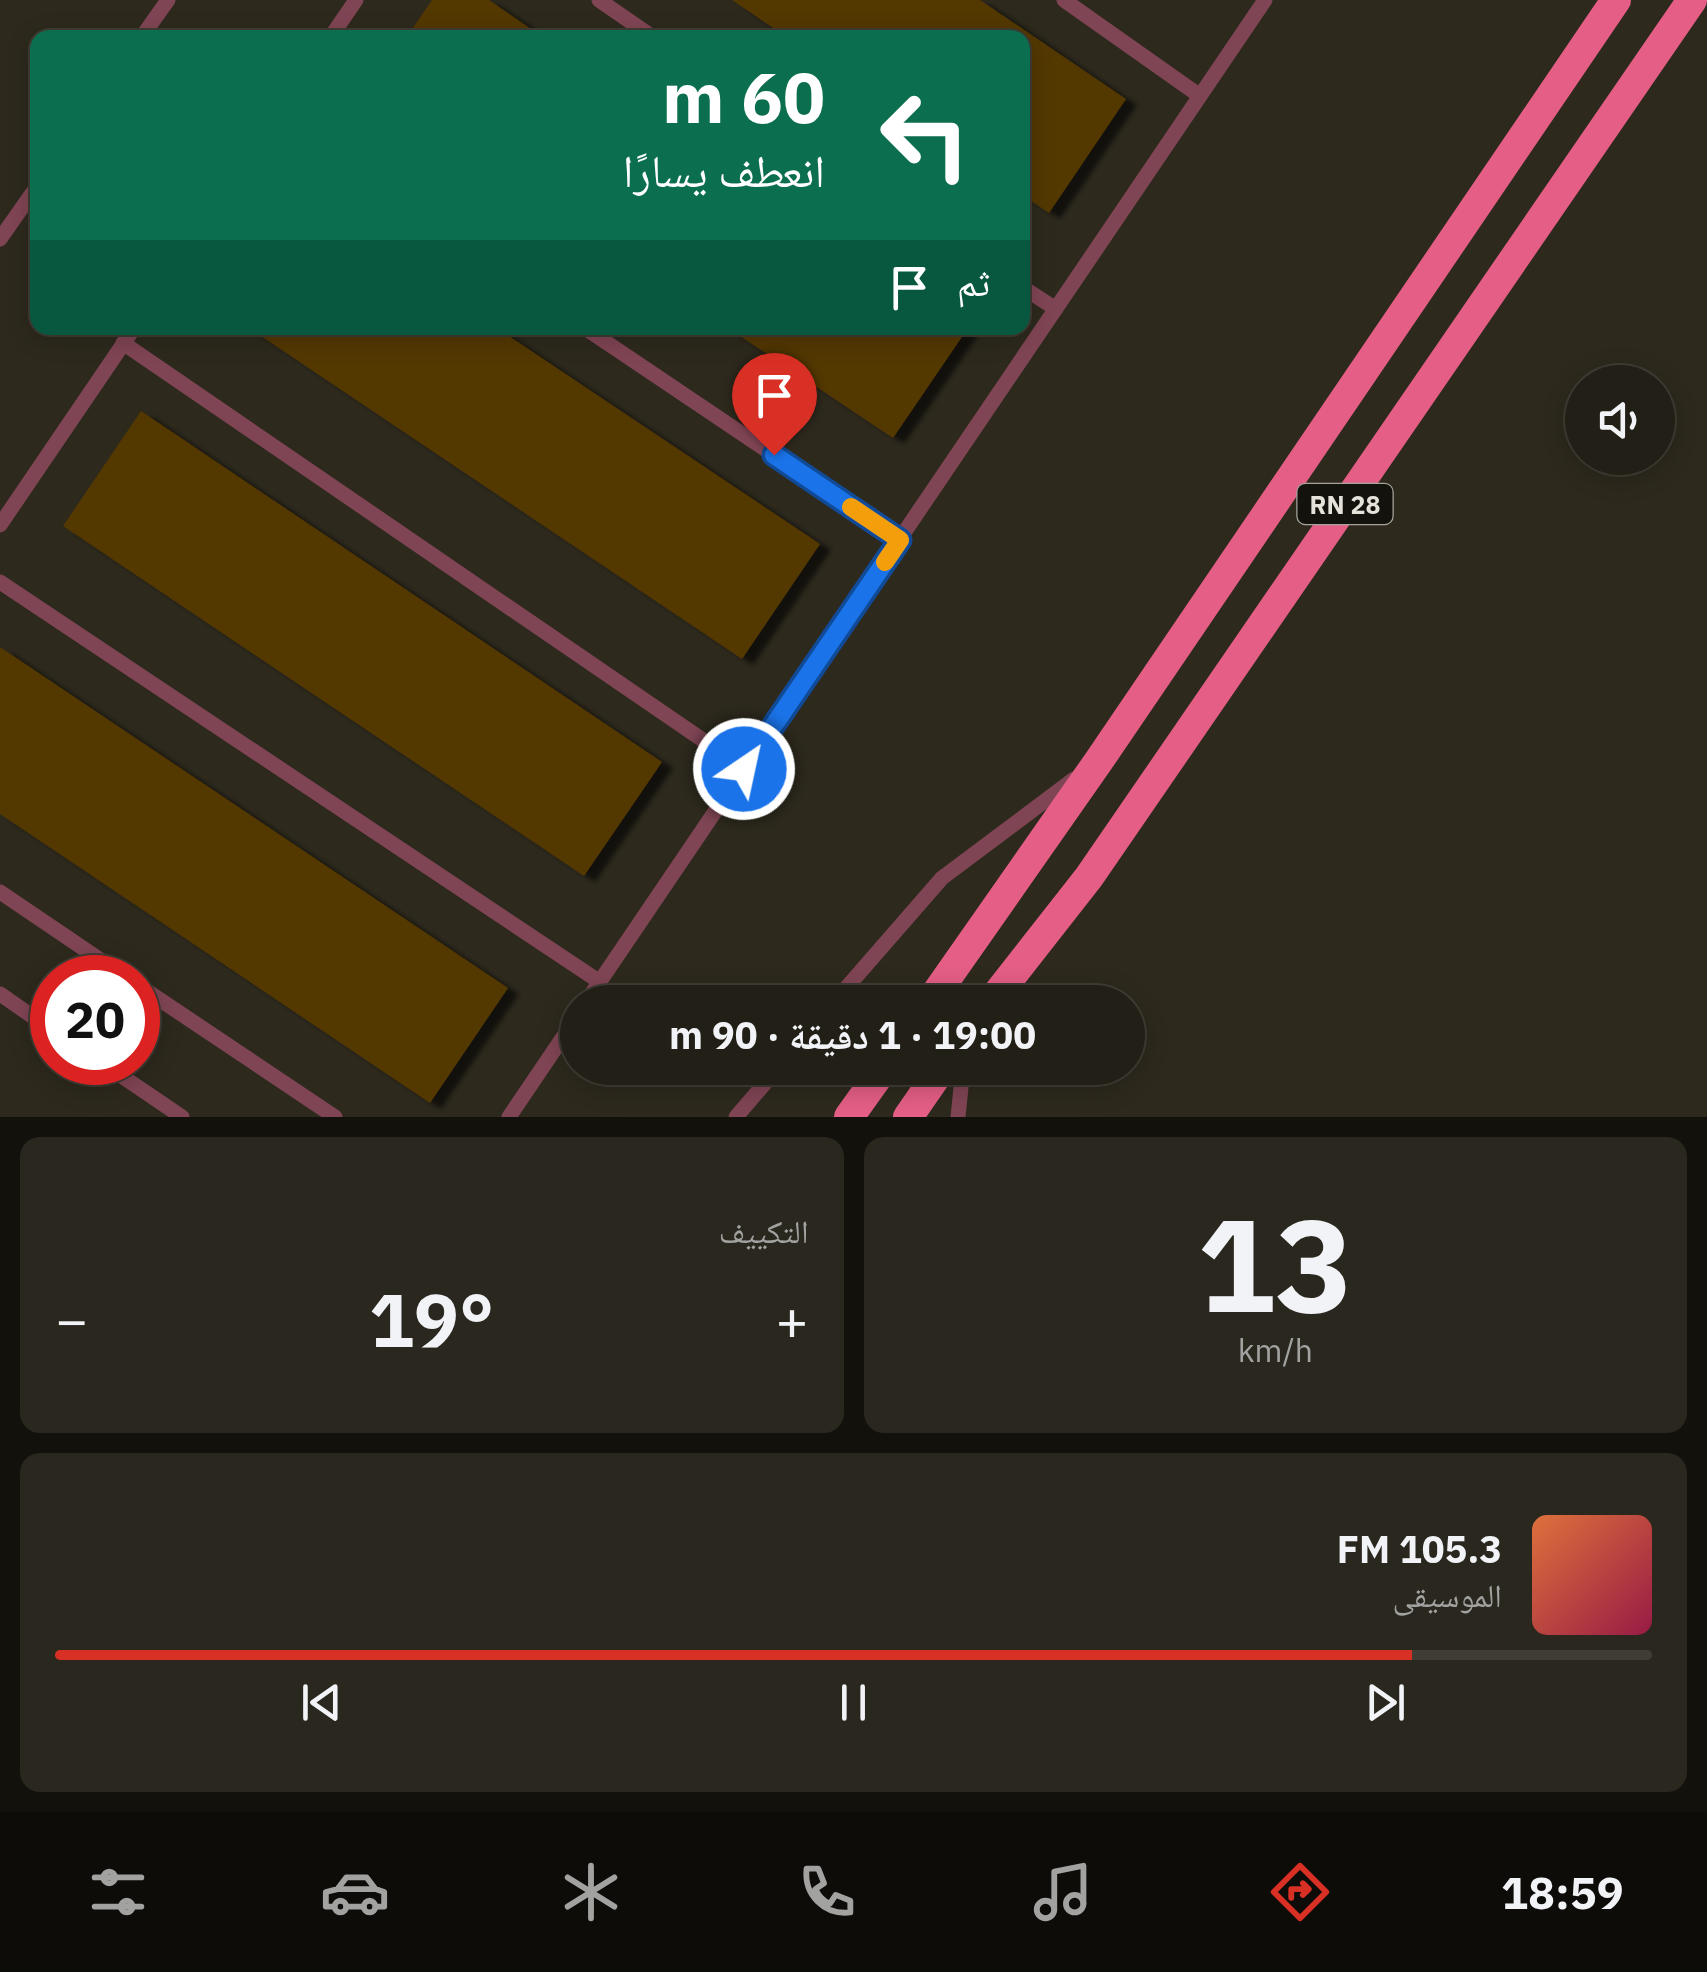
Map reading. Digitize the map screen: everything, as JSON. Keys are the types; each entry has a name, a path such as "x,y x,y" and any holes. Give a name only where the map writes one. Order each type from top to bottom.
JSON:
{"highway":[{"name":"RN 28","path":"942,985 1616,0"},
{"name":"RN 28","path":"1003,985 1090,876 1692,0"},
{"path":"849,1117 872,1085"},
{"path":"908,1117 930,1085"}],"lane":[{"path":"147,30 168,0"},
{"path":"335,30 356,0"},
{"path":"599,0 642,30"},
{"path":"1064,0 1200,96"},
{"path":"598,985 1265,0"},
{"path":"0,239 30,197"},
{"path":"1030,292 1056,309"},
{"path":"0,525 130,335"},
{"path":"595,335 900,540"},
{"path":"124,344 744,769"},
{"path":"0,582 600,982"},
{"path":"849,985 942,878 1098,762"},
{"path":"0,892 93,955"},
{"path":"0,994 30,1015"},
{"path":"160,1000 335,1117"},
{"path":"509,1117 560,1042"},
{"path":"135,1085 182,1117"},
{"path":"736,1117 763,1085"},
{"path":"958,1117 962,1085"}],"building":[{"path":"432,0 489,0 532,30 411,30"},
{"path":"732,0 980,0 1024,30 776,30"},
{"path":"1030,34 1126,99 1049,213 1030,200"},
{"path":"259,335 507,335 820,544 742,659"},
{"path":"738,335 963,335 893,438"},
{"path":"141,411 662,762 584,876 63,526"},
{"path":"0,647 508,988 430,1103 0,814"}],"slow traffic":[{"path":"851,507 900,540 885,562"}],"route":[{"path":"744,769 900,540 774,455"}]}
